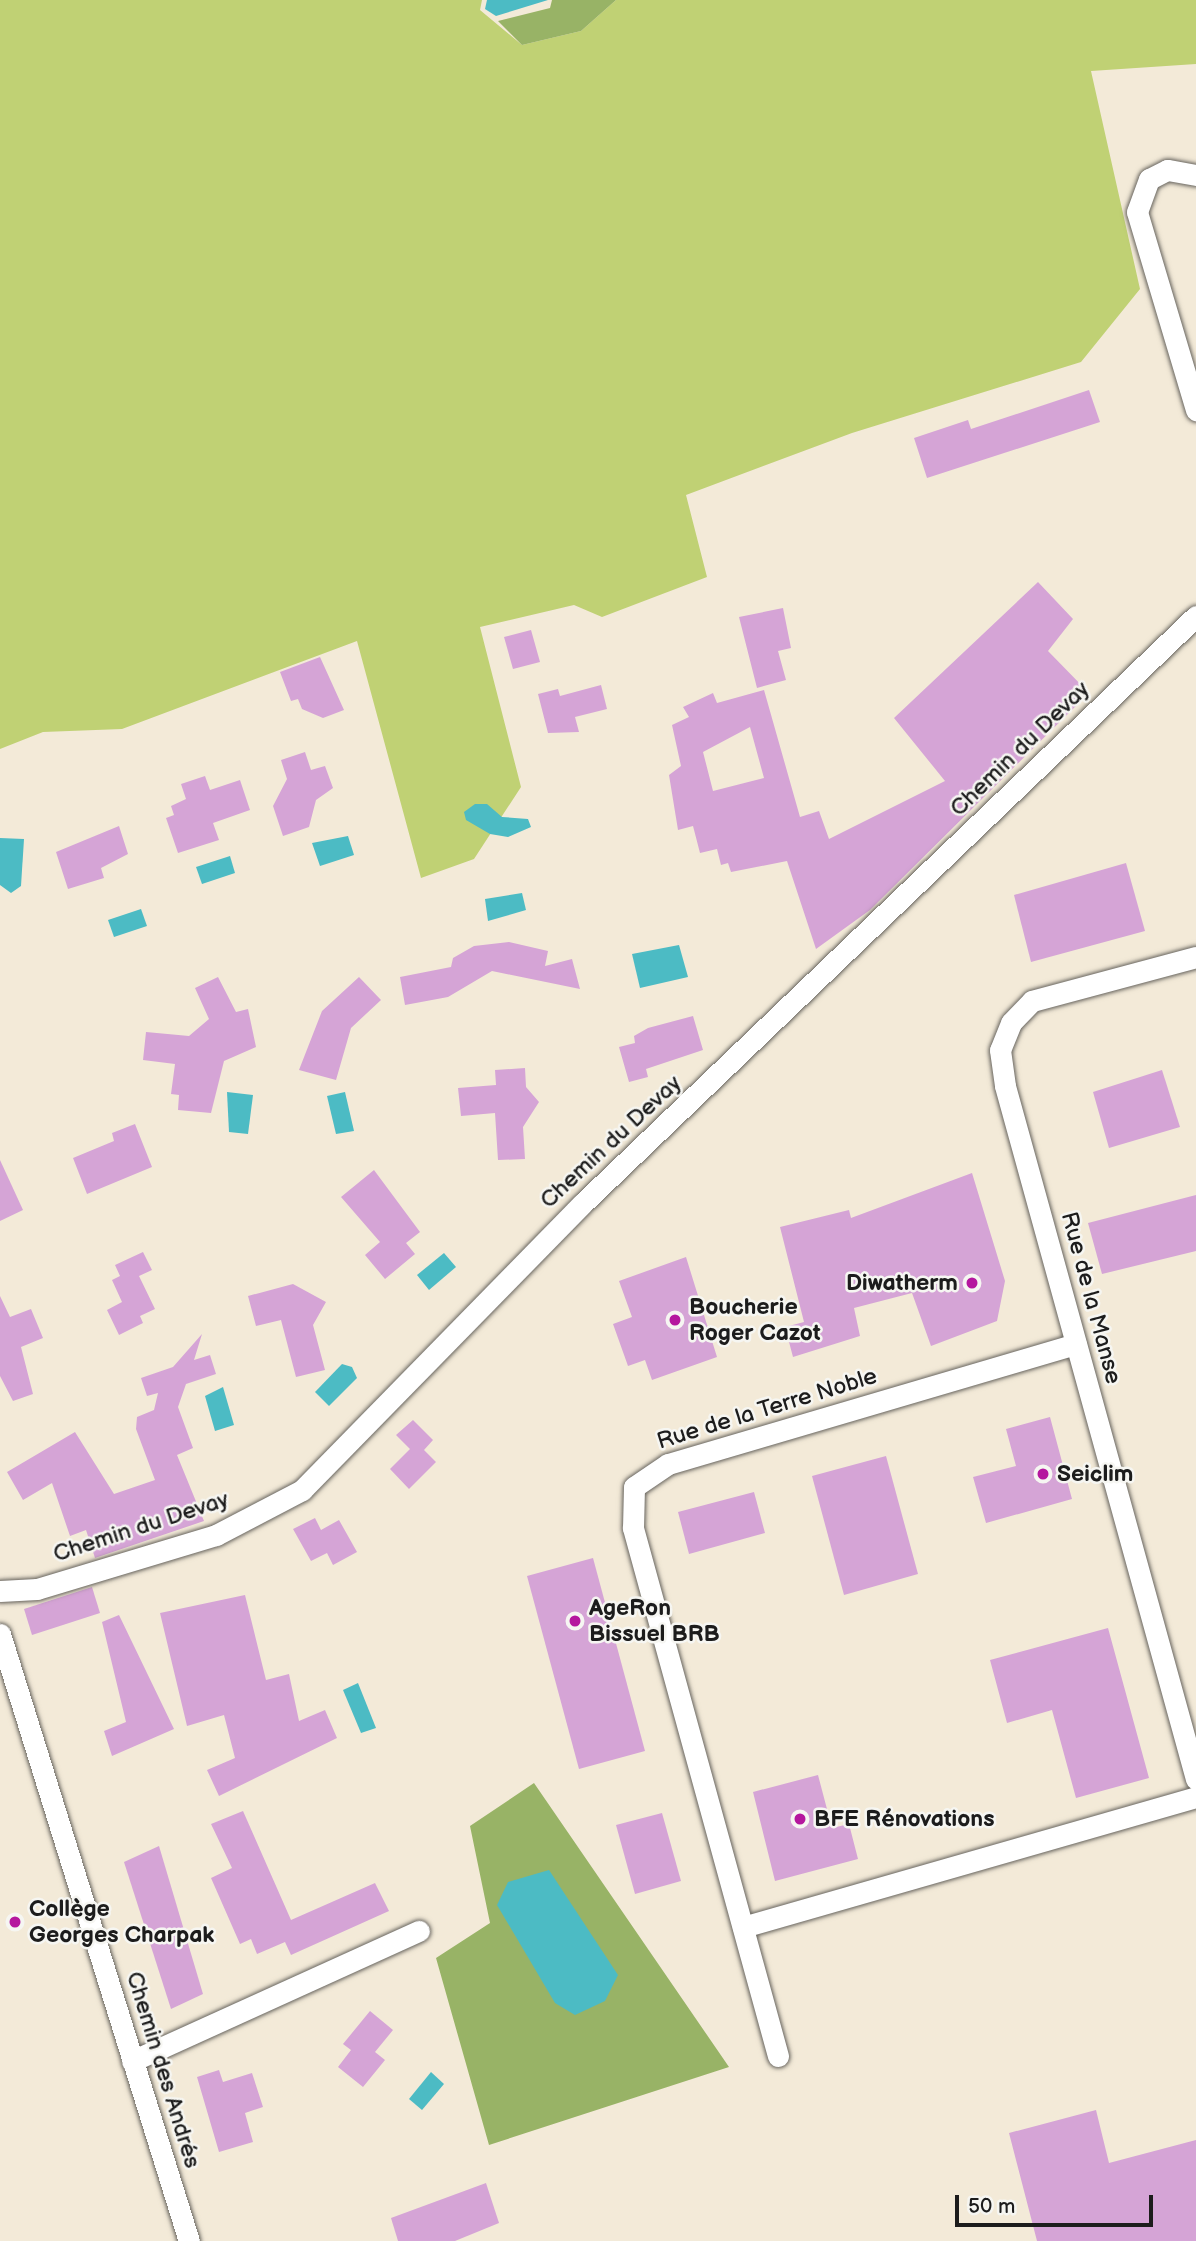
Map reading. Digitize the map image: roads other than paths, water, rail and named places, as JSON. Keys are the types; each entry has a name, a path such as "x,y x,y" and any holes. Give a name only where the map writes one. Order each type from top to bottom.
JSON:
{"street":[{"path":"1196,175 1167,170 1149,179 1137,212 1196,410"},
{"name":"Chemin du Devay","path":"0,1591 37,1589 216,1535 302,1490 582,1204 1196,616"},
{"name":"Rue de la Manse","path":"1196,957 1032,1001 1012,1023 1000,1050 1076,1344 1196,1779"},
{"name":"Rue de la Terre Noble","path":"778,2056 633,1528 635,1487 668,1464 1076,1344"},
{"name":"Chemin des Andrés","path":"0,1634 189,2241"},
{"path":"743,1927 1196,1797"},
{"path":"132,2061 419,1931"}],"water":[{"path":"487,0 548,0 496,16 485,9"},
{"path":"475,804 487,804 502,817 528,819 531,827 508,837 490,834 466,820 464,812"},
{"path":"348,836 354,855 320,866 312,843"},
{"path":"0,838 24,839 21,886 11,893 0,885"},
{"path":"230,856 235,873 202,884 196,867"},
{"path":"522,893 526,910 488,921 485,899"},
{"path":"141,909 147,926 114,937 108,920"},
{"path":"679,945 688,977 640,988 632,954"},
{"path":"227,1092 253,1095 248,1134 229,1132"},
{"path":"345,1092 354,1131 336,1134 327,1096"},
{"path":"444,1253 456,1267 429,1290 417,1275"},
{"path":"342,1364 352,1367 357,1378 329,1406 315,1392"},
{"path":"223,1387 234,1425 215,1431 205,1396"},
{"path":"358,1683 376,1728 361,1733 343,1690"},
{"path":"549,1870 618,1975 605,2001 575,2015 555,2003 497,1905 508,1882"},
{"path":"431,2072 444,2084 422,2110 409,2099"}],"place":[{"name":"Diwatherm","path":"972,1283"},
{"name":"Boucherie Roger Cazot","path":"675,1320"},
{"name":"Seiclim","path":"1043,1474"},
{"name":"AgeRon Bissuel BRB","path":"575,1621"},
{"name":"BFE Rénovations","path":"800,1819"},
{"name":"Collège Georges Charpak","path":"15,1922"}]}
